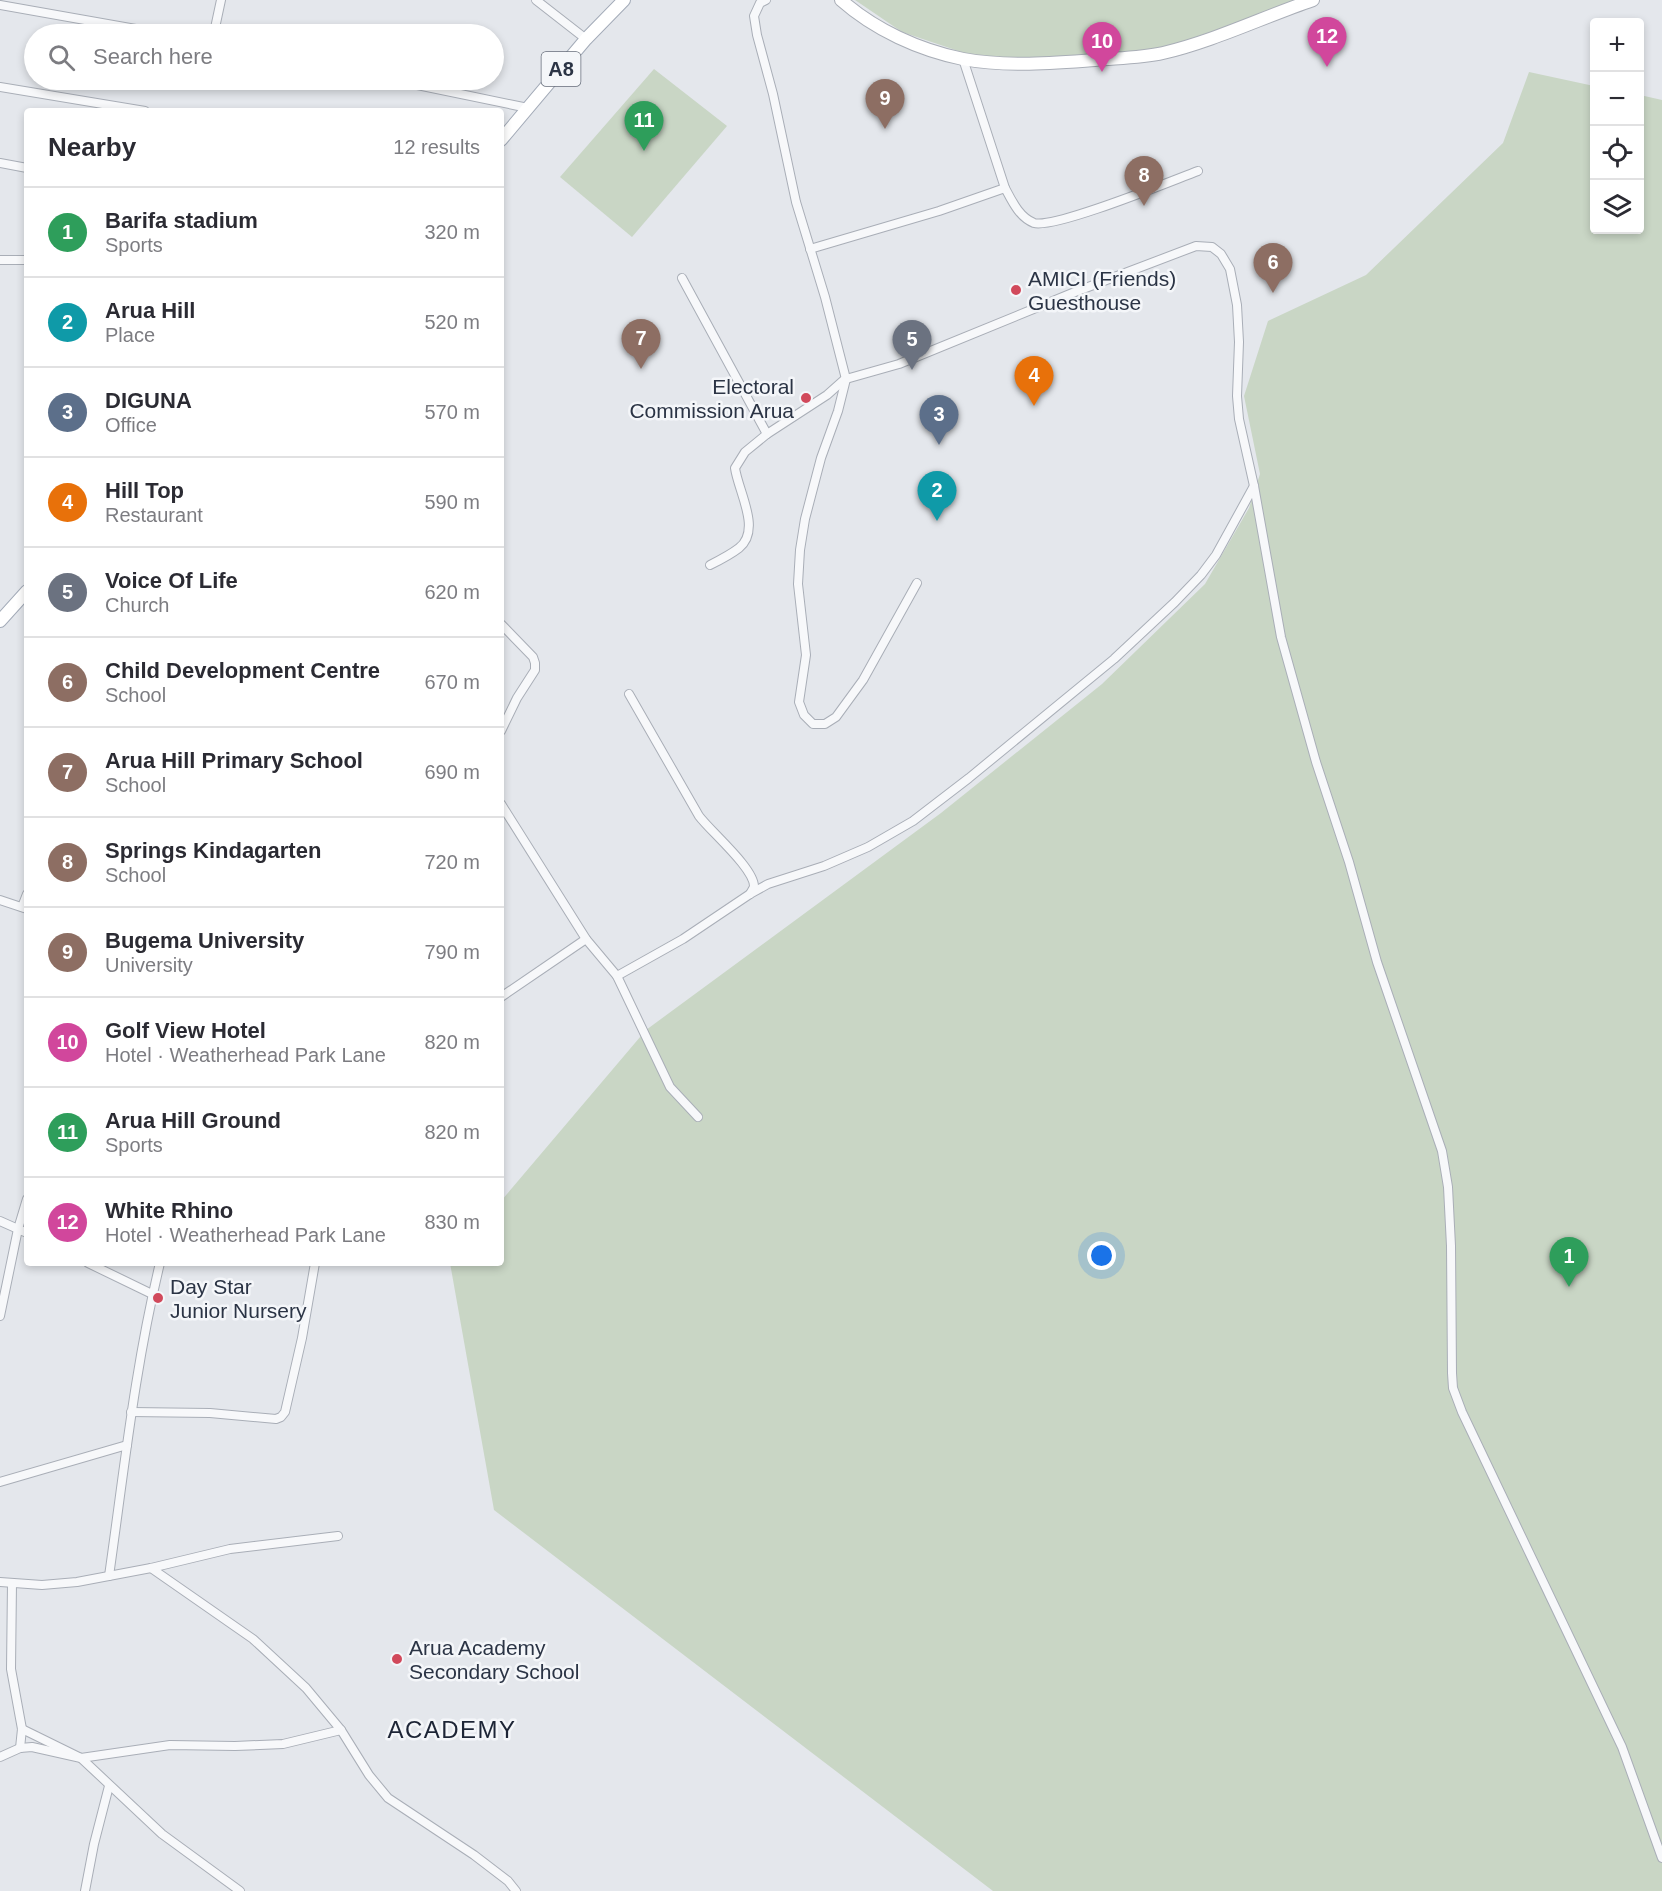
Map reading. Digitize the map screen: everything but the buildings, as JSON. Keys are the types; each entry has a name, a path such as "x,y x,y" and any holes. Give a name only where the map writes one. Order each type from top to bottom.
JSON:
{"main road":[{"name":"A8","path":"504,136 586,39 624,0"},
{"path":"841,0 856,13 892,35 963,59 1050,64 1161,53 1313,0"},
{"path":"0,621 24,594"}],"street":[{"path":"216,24 221,0"},
{"path":"536,0 586,39"},
{"path":"766,0 760,3 754,16 757,35 773,94 796,202 846,379 838,411 821,458 805,519 800,550 798,584 806,655 799,702 804,715 813,724 825,724 836,717 863,680 917,583"},
{"path":"0,5 107,24"},
{"path":"963,59 1005,188 1012,203 1022,215 1035,223 1050,223 1088,212 1197,171"},
{"path":"0,87 93,107"},
{"path":"441,90 528,108"},
{"path":"0,163 24,167"},
{"path":"810,249 939,211 1005,188"},
{"path":"710,565 740,548 748,534 749,520 735,468 737,463 766,434 827,395 846,379 899,364 1196,246 1212,248 1221,254 1230,269 1237,305 1239,419 1254,486 1281,637 1377,962 1442,1151 1448,1187 1451,1246 1453,1388 1462,1412 1622,1747 1662,1858"},
{"path":"0,260 24,260"},
{"path":"682,278 766,434"},
{"path":"617,976 683,939 768,884 854,854 913,820 1019,738 1114,659 1162,615 1201,575 1216,555 1254,486"},
{"path":"504,627 533,657 535,670 504,726"},
{"path":"629,694 691,804 707,827 740,861 753,879 754,887 750,894"},
{"path":"504,809 586,939 617,976 670,1087 698,1117"},
{"path":"0,900 24,908"},
{"path":"504,996 586,939"},
{"path":"0,1221 23,1231 0,1316"},
{"path":"94,1266 152,1294"},
{"path":"109,1576 131,1412 159,1266"},
{"path":"131,1412 210,1413 276,1419 281,1417 285,1412 294,1378 314,1266"},
{"path":"0,1482 128,1444"},
{"path":"0,1582 42,1585 77,1582 151,1568 230,1549 338,1536"},
{"path":"151,1568 192,1595 267,1651 306,1688 341,1730 369,1775 388,1798 474,1855 508,1881 516,1891"},
{"path":"12,1583 11,1669 22,1729 20,1748"},
{"path":"22,1729 81,1758 162,1834 240,1891"},
{"path":"0,1757 20,1748 39,1748 81,1758 170,1745 283,1744 341,1730"},
{"path":"85,1891 109,1786"}],"green space":[{"path":"855,0 1302,0 1187,45 1141,54 1047,61 973,56 902,32"},
{"path":"654,69 727,126 632,237 560,177"},
{"path":"1529,72 1590,85 1590,234 1644,234 1644,96 1662,100 1662,1891 993,1891 494,1510 451,1266 504,1266 504,1197 646,1030 941,813 1102,684 1205,584 1249,508 1260,474 1244,396 1268,321 1366,275 1503,143"}],"place":[{"name":"White Rhino","path":"1327,67"},
{"name":"Golf View Hotel","path":"1102,72"},
{"name":"Bugema University","path":"885,129"},
{"name":"Arua Hill Ground","path":"644,151"},
{"name":"Springs Kindagarten","path":"1144,206"},
{"name":"AMICI (Friends) Guesthouse","path":"1016,290"},
{"name":"Child Development Centre","path":"1273,293"},
{"name":"Arua Hill Primary School","path":"641,369"},
{"name":"Voice Of Life","path":"912,370"},
{"name":"Electoral Commission Arua","path":"806,398"},
{"name":"Hill Top","path":"1034,406"},
{"name":"DIGUNA","path":"939,445"},
{"name":"Arua Hill","path":"937,521"},
{"name":"Barifa stadium","path":"1569,1287"},
{"name":"Day Star Junior Nursery","path":"158,1298"},
{"name":"Arua Academy Secondary School","path":"397,1659"}],"district":[{"name":"ACADEMY","path":"452,1729"}]}
